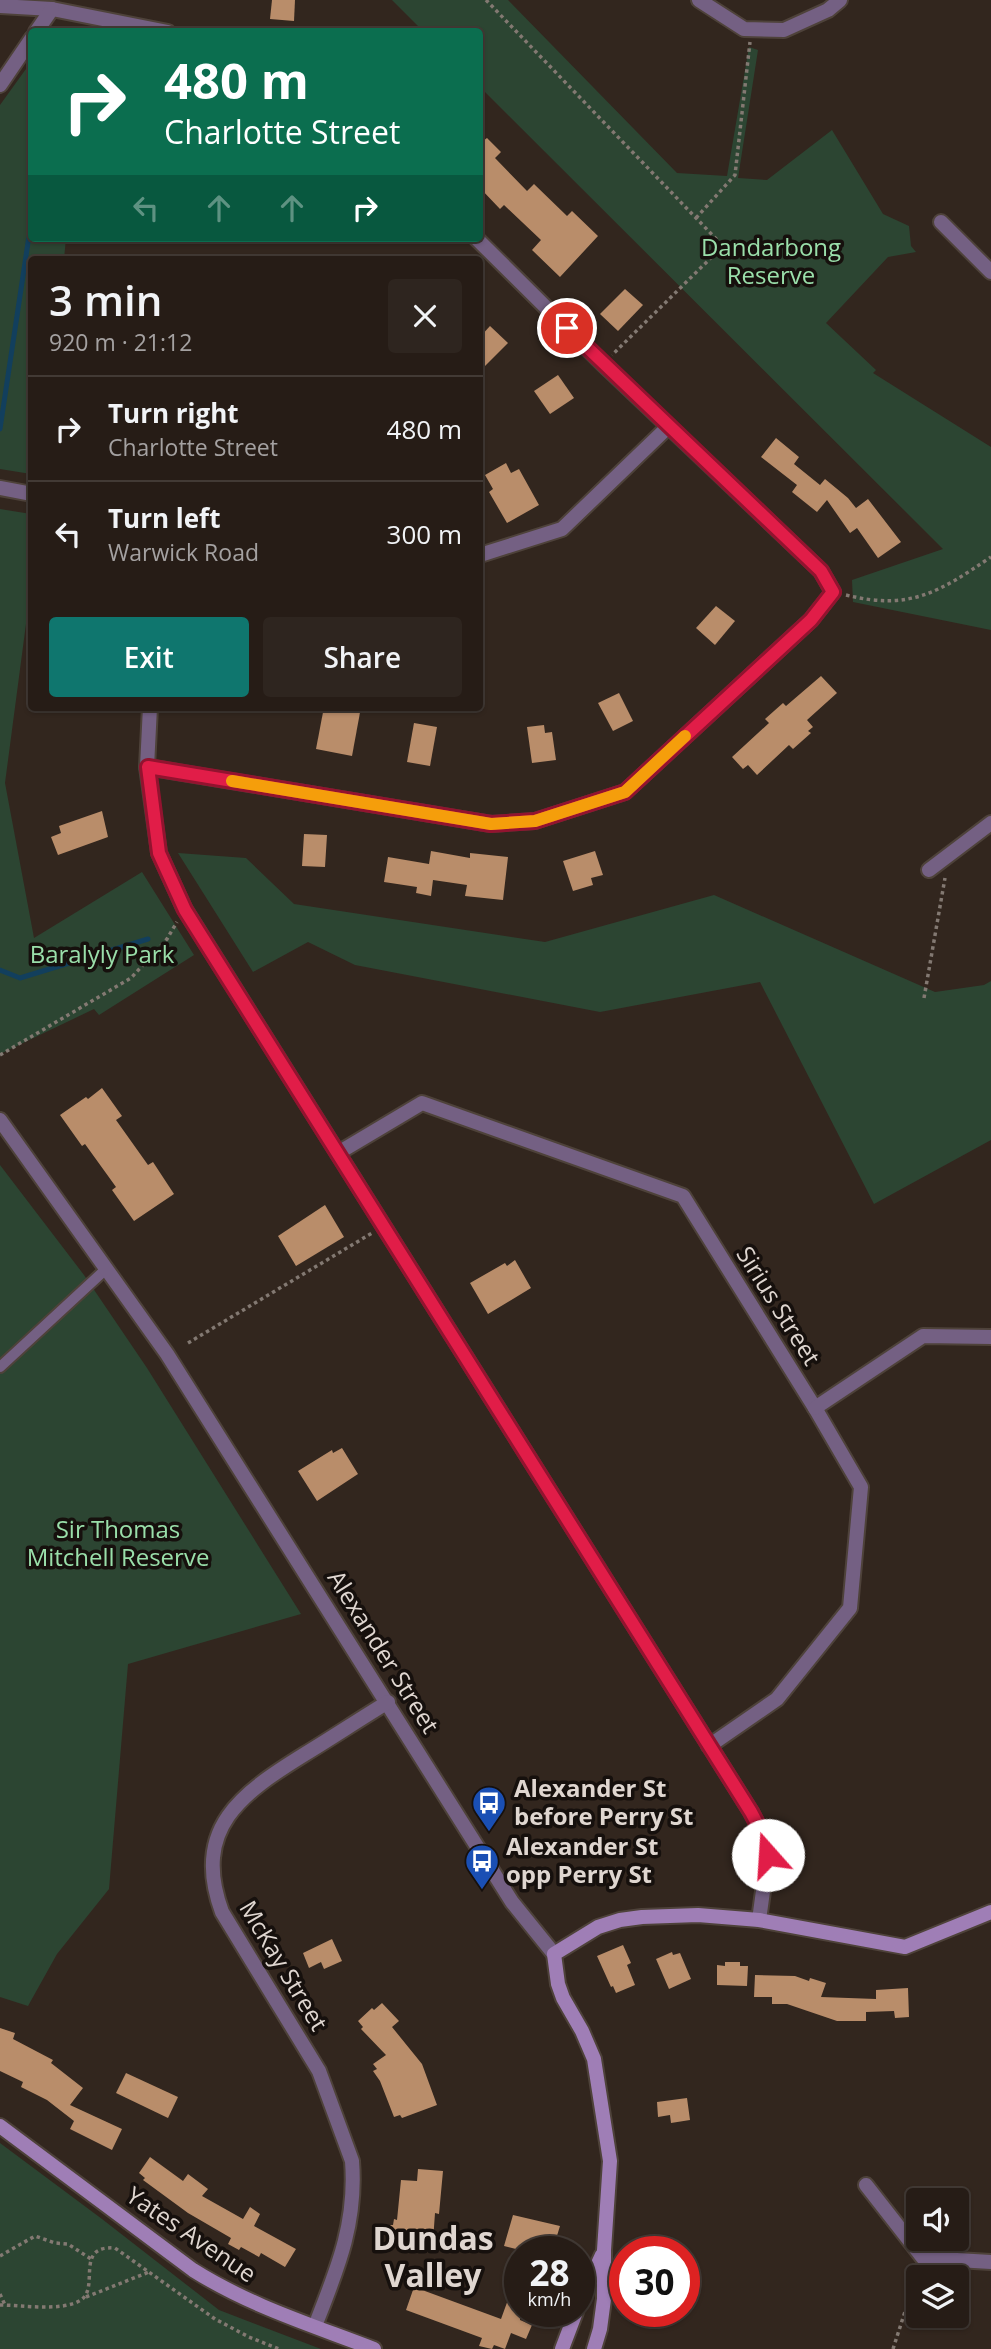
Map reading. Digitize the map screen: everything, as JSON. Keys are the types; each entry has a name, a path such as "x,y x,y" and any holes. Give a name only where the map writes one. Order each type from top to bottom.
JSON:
{"street":[{"path":"699,0 744,29 784,30 828,10 839,0"},
{"path":"0,6 52,9 148,28"},
{"path":"39,28 52,9"},
{"path":"0,85 28,44"},
{"path":"941,222 991,272"},
{"path":"148,767 491,824 535,821 625,792 811,620 833,592 821,571 603,364 480,242"},
{"path":"483,554 562,529 669,425"},
{"path":"0,488 28,493"},
{"path":"150,711 148,767 159,853 184,908 751,1812 768,1855 759,1920"},
{"path":"929,870 991,823"},
{"name":"Sirius Street","path":"338,1153 422,1103 683,1196 861,1487 850,1608 777,1699 709,1746"},
{"name":"Alexander Street","path":"0,1120 167,1354 512,1902 554,1954"},
{"path":"815,1408 923,1336 991,1337"},
{"name":"McKay Street","path":"315,2326 346,2243 352,2161 319,2071 222,1912 216,1895 212,1862 222,1826 243,1797 273,1774 388,1702"},
{"path":"594,2349 604,2299 604,2250 610,2161 607,2131 594,2059 582,2031 562,1998 554,1954 587,1933 620,1920 688,1915 759,1920 905,1947 991,1912"},
{"name":"Yates Avenue","path":"0,2126 193,2270 222,2288 256,2305 374,2349"},
{"path":"866,2185 923,2258 991,2262"},
{"path":"595,2270 604,2250"},
{"path":"562,2349 570,2327"}],"lane":[{"path":"0,1367 106,1269"}],"path":[{"path":"485,0 723,246 603,364"},
{"path":"696,218 735,175 752,29"},
{"path":"833,592 870,601 916,598 945,588 991,557"},
{"path":"924,998 949,855"},
{"path":"0,1055 131,978 167,939 184,908"},
{"path":"188,1343 384,1226"},
{"path":"0,2256 35,2236 68,2244 91,2259"},
{"path":"81,2300 87,2292 91,2259 100,2250 115,2248 215,2319 248,2337 279,2349"},
{"path":"893,2349 923,2258"},
{"path":"0,2294 2,2305 59,2306 81,2300 149,2272"}],"green space":[{"name":"Dandarbong Reserve","path":"392,0 508,0 677,173 727,176 749,47 758,50 738,178 767,180 832,130 883,214 909,226 911,246 916,252 888,257 826,323 876,370 873,373 991,447 991,630 853,602 852,580 943,549 483,90 483,28 420,28"},
{"path":"28,66 28,242 66,242 64,256 28,256 28,474 0,469 0,105"},
{"name":"Baralyly Park","path":"0,509 28,514 28,609 5,783 34,938 142,872 194,955 99,1015 94,1009 0,1054"},
{"path":"178,853 246,858 294,904 545,942 714,895 935,992 984,985 991,981 991,1140 874,1204 760,982 600,1012 355,965 308,942 253,972"},
{"name":"Sir Thomas Mitchell Reserve","path":"0,1165 84,1275 147,1368 301,1614 128,1664 109,1889 57,1954 28,2006 0,1997"},
{"path":"0,2143 219,2310 321,2349 0,2349"}],"building":[{"path":"272,0 295,0 294,21 270,19"},
{"path":"487,138 501,152 495,158 527,191 534,184 567,216 572,211 598,236 560,277 532,250 541,240 504,205 500,209 483,191 483,141"},
{"path":"625,289 643,305 618,331 600,314"},
{"path":"490,326 508,343 483,368 483,334"},
{"path":"558,375 574,398 550,414 534,391"},
{"path":"776,438 799,457 794,464 820,485 825,479 856,508 868,499 901,542 878,558 857,528 850,533 827,500 817,512 792,492 797,485 761,457"},
{"path":"506,463 511,473 519,469 539,505 507,523 489,492 493,489 485,475"},
{"path":"716,606 735,621 715,645 696,628"},
{"path":"821,676 837,693 807,720 813,727 808,731 811,733 793,749 789,745 757,775 748,765 743,769 732,757 769,723 765,719 783,703 786,706"},
{"path":"619,693 633,721 613,731 598,703"},
{"path":"323,711 360,711 352,756 316,749"},
{"path":"414,723 437,727 430,766 407,762"},
{"path":"544,725 545,733 552,732 556,760 532,763 527,727"},
{"path":"102,811 108,837 58,855 51,837 61,833 59,826"},
{"path":"304,834 327,835 325,867 302,866"},
{"path":"431,851 470,858 470,853 508,857 503,900 465,896 467,885 433,880 431,896 416,893 417,887 384,882 388,857 429,864"},
{"path":"595,851 603,875 591,878 593,885 573,891 563,861"},
{"path":"102,1088 122,1116 116,1120 148,1165 153,1162 174,1194 134,1221 112,1190 116,1187 60,1115"},
{"path":"325,1205 344,1237 296,1266 278,1236"},
{"path":"515,1260 531,1288 488,1314 470,1283"},
{"path":"342,1448 358,1474 317,1501 298,1471 332,1450 333,1453"},
{"path":"332,1939 342,1961 324,1969 321,1962 309,1968 303,1953"},
{"path":"623,1945 631,1963 627,1965 635,1985 616,1993 597,1956"},
{"path":"672,1952 673,1955 680,1953 691,1979 669,1989 656,1959"},
{"path":"725,1962 740,1962 740,1966 748,1966 747,1986 717,1985 717,1965 725,1966"},
{"path":"755,1975 795,1976 826,1983 821,1997 876,1999 876,1990 908,1988 909,2017 895,2018 894,2011 866,2012 866,2021 837,2021 787,2004 772,2004 772,1997 754,1997"},
{"path":"382,2003 399,2021 392,2027 422,2064 437,2105 402,2118 400,2115 394,2117 380,2081 373,2071 377,2069 373,2064 386,2055 361,2029 363,2027 358,2021"},
{"path":"0,2028 15,2033 13,2039 53,2060 51,2063 83,2088 70,2105 122,2129 112,2150 70,2129 74,2121 47,2100 21,2087 23,2082 0,2071"},
{"path":"126,2073 178,2097 168,2118 116,2093"},
{"path":"687,2098 690,2120 671,2123 670,2115 658,2117 657,2102"},
{"path":"150,2157 183,2181 188,2174 208,2189 202,2196 243,2219 250,2207 260,2214 254,2226 296,2249 285,2267 261,2253 259,2257 241,2247 239,2250 228,2244 231,2238 188,2213 143,2180 145,2178 139,2173"},
{"path":"418,2169 443,2171 439,2214 435,2213 433,2241 428,2240 427,2249 388,2246 390,2225 393,2225 394,2219 397,2220 401,2180 417,2181"},
{"path":"513,2215 560,2226 557,2236 507,2236"},
{"path":"414,2287 501,2319 504,2311 504,2327 531,2327 526,2339 511,2333 505,2349 494,2345 492,2349 479,2346 482,2338 406,2310"}],"waterway":[{"path":"0,429 28,242"},
{"path":"0,970 20,978 148,939"}],"slow traffic":[{"path":"232,781 491,824 535,821 625,792 685,736"}],"place":[{"name":"Alexander St before Perry St","path":"489,1833"},
{"name":"Alexander St opp Perry St","path":"482,1891"}],"district":[{"name":"Dundas Valley","path":"433,2258"}],"route":[{"path":"567,328 821,571 833,592 811,620 625,792 535,821 491,824 148,767 159,853 185,910 751,1812 761,1831 768,1855"}]}
